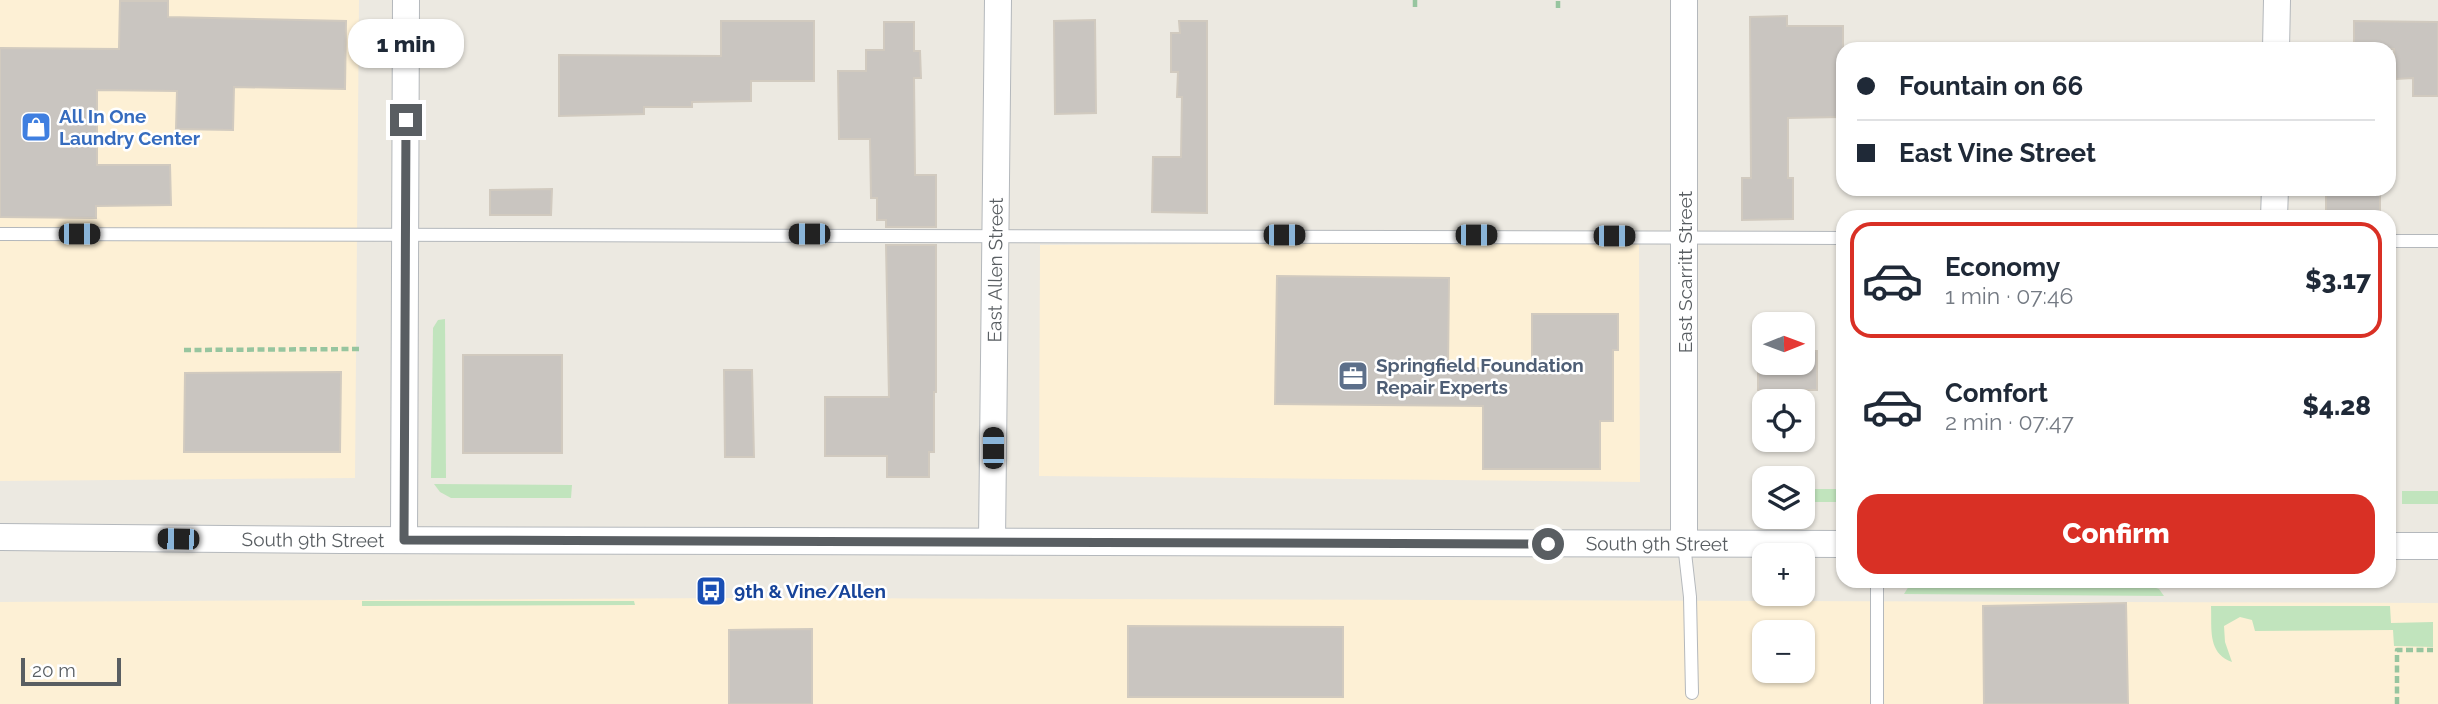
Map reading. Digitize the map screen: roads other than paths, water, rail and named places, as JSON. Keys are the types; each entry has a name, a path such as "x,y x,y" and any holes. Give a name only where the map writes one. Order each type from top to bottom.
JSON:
{"street":[{"path":"404,540 407,0"},
{"name":"East Allen Street","path":"992,541 998,0"},
{"name":"East Scarritt Street","path":"1684,0 1684,544"},
{"path":"2276,42 2277,0"},
{"name":"South 9th Street","path":"0,537 1836,544"},
{"path":"2396,546 2438,547"}],"lane":[{"path":"0,234 996,234 1836,238"},
{"path":"2396,241 2438,241"},
{"path":"1684,544 1690,597 1692,692"},
{"path":"1877,588 1877,704"}],"place":[{"name":"All In One Laundry Center","path":"36,127"},
{"name":"Springfield Foundation Repair Experts","path":"1353,376"},
{"name":"9th & Vine/Allen","path":"711,591"}]}
